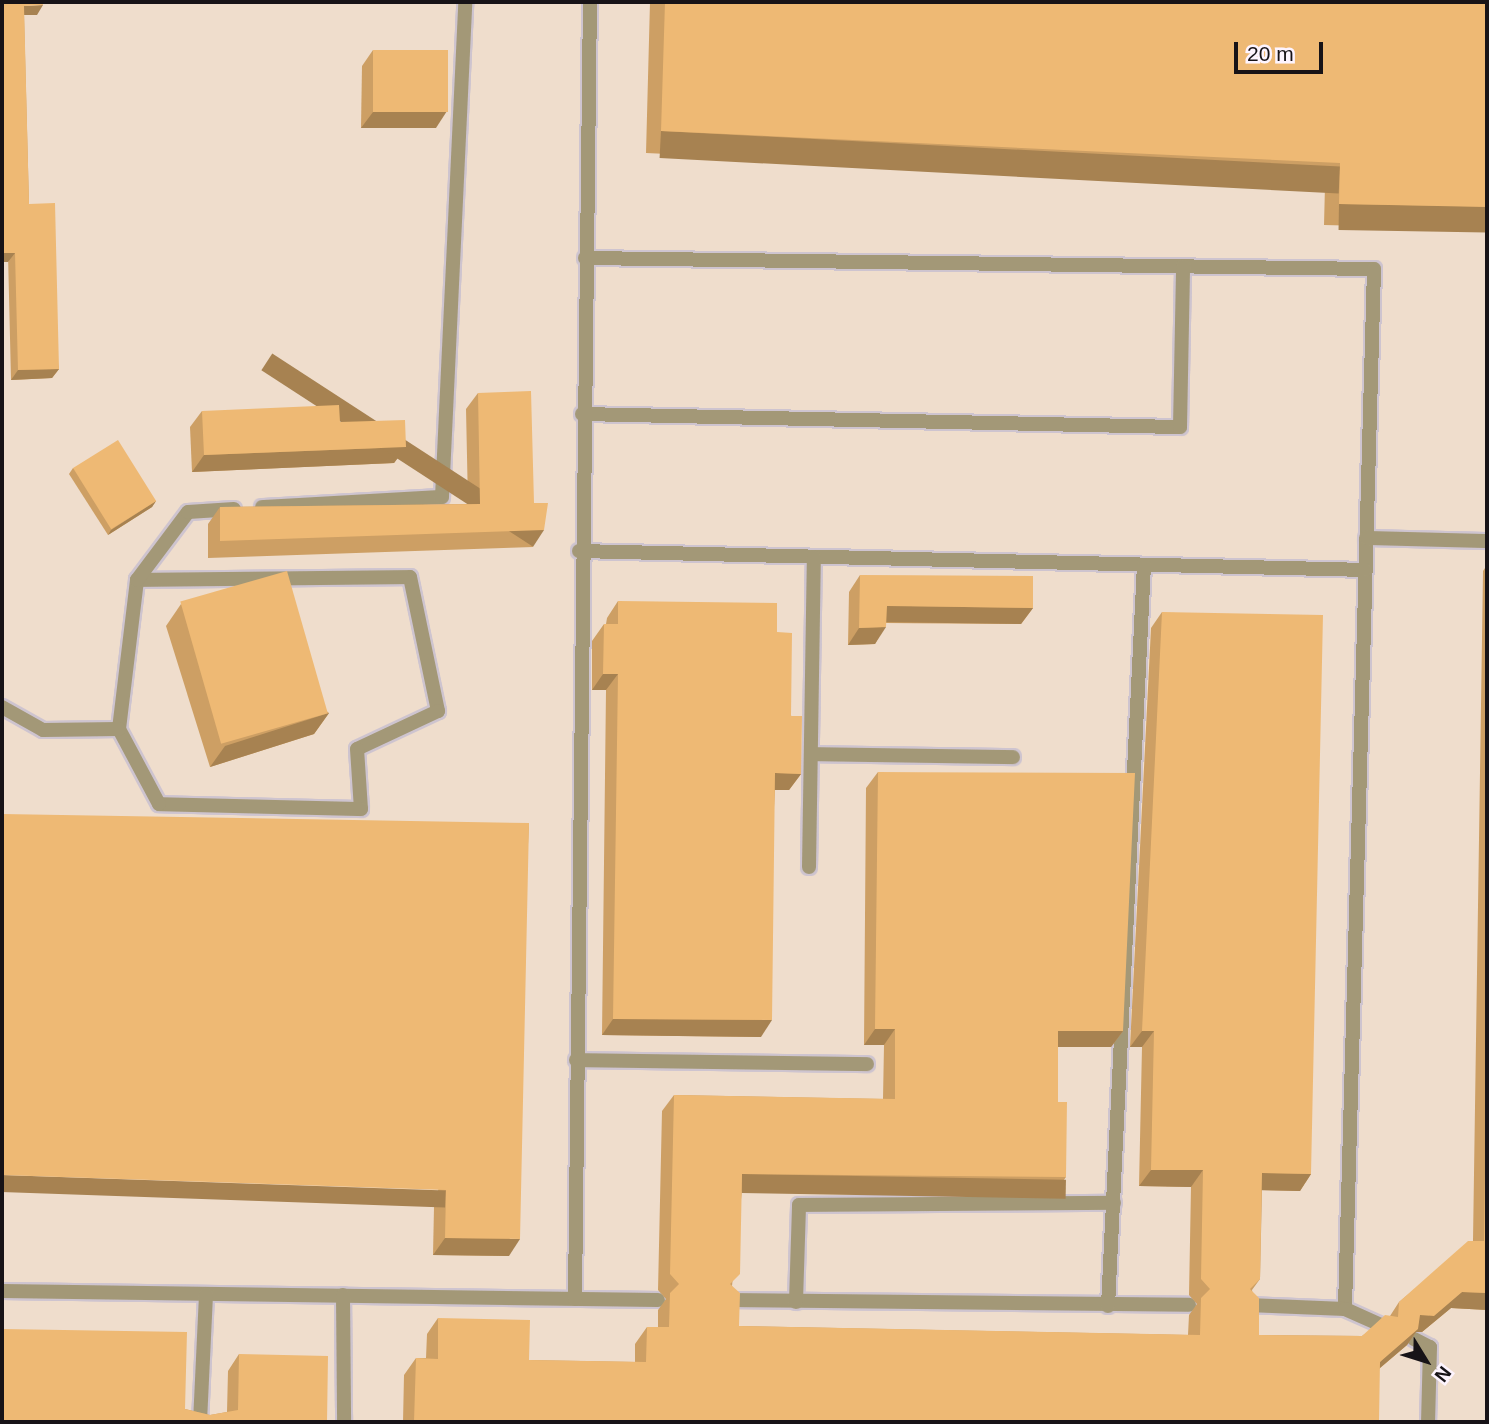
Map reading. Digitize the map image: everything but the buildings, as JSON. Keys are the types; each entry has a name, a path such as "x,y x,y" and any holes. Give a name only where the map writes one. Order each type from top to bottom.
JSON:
{"lane":[{"path":"138,580 410,577 438,711 357,749 360,809 159,804 120,729 138,580 188,512 442,497 465,2"},
{"path":"575,1298 579,551 590,2"},
{"path":"585,258 1374,269 1345,1309"},
{"path":"582,414 1180,427 1183,266"},
{"path":"1366,538 1487,541"},
{"path":"579,551 1365,570"},
{"path":"809,867 814,557"},
{"path":"1108,1306 1144,565"},
{"path":"2,707 43,730 120,729"},
{"path":"811,754 1013,757"},
{"path":"576,1060 867,1064"},
{"path":"796,1301 799,1205 1114,1203"},
{"path":"2,1291 658,1300"},
{"path":"200,1422 206,1294"},
{"path":"343,1295 344,1422"},
{"path":"729,1300 1189,1305"},
{"path":"1248,1305 1345,1309 1381,1325"},
{"path":"1414,1339 1430,1347 1428,1422"}],"shaded area":[{"path":"2,2 1487,2 1487,1422 2,1422"}]}
